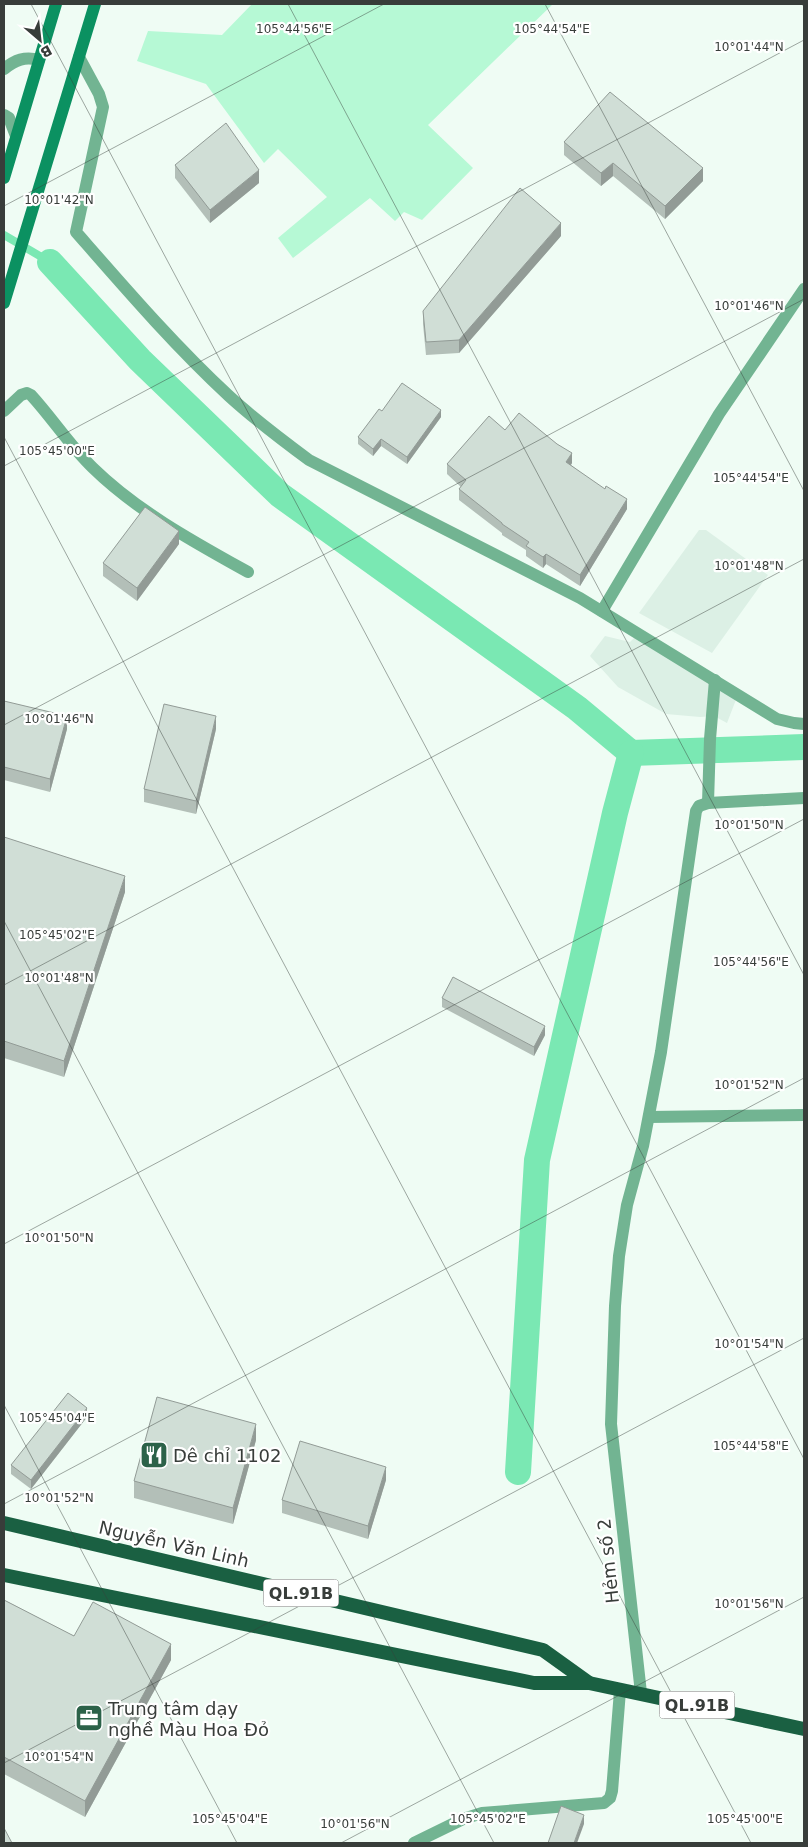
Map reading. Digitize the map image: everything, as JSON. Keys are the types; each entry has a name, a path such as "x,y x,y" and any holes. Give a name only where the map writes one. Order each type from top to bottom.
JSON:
{"highway":[{"name":"Nguyễn Văn Linh","path":"4,1523 542,1650 590,1683"},
{"name":"Nguyễn Văn Linh","path":"4,1575 534,1683 590,1683 620,1691 641,1693 804,1729"}],"main road":[{"path":"4,178 56,4"},
{"path":"5,300 95,4"}],"street":[{"path":"79,57 99,94 103,107 76,232 164,331 230,397 309,460 563,589 777,719 804,724"},
{"path":"4,69 16,61 29,58 39,60"},
{"path":"4,115 9,118 16,136"},
{"path":"602,611 719,414 804,289"},
{"path":"4,411 22,394 27,393 94,468 141,508 248,572"},
{"path":"715,680 710,739 708,803 804,798"},
{"name":"Hẻm số 2","path":"641,1693 611,1424 615,1306 619,1256 627,1205 649,1117 661,1052 696,811 699,806 708,803"},
{"path":"649,1117 804,1115"},
{"path":"414,1843 463,1819 482,1813 604,1803 610,1798 612,1791 620,1691"}],"shaded area":[{"path":"699,530 706,530 768,575 712,653 639,613"},
{"path":"605,636 630,642 636,636 737,697 727,723 714,716 700,717 666,714 618,687 590,656"}],"green space":[{"path":"252,4 553,4 428,125 473,168 422,220 404,212 395,221 370,198 293,258 278,238 327,197 278,149 264,163 206,84 137,61 148,31 222,35"}],"building":[{"path":"610,92 703,168 665,206 613,163 601,173 564,142"},
{"path":"226,123 259,170 210,210 175,165"},
{"path":"520,188 561,223 459,340 426,342 423,311"},
{"path":"402,383 441,410 407,457 381,439 373,449 358,437 379,409 382,411"},
{"path":"519,413 557,444 572,453 566,462 605,489 606,486 627,499 580,575 546,554 543,557 526,546 529,542 502,524 459,489 466,480 447,464 489,416 505,430"},
{"path":"145,507 179,531 137,588 103,563"},
{"path":"4,701 67,716 50,779 4,767"},
{"path":"164,704 216,716 196,801 144,789"},
{"path":"4,837 125,876 64,1061 4,1041"},
{"path":"453,977 545,1026 534,1047 442,998"},
{"path":"68,1393 87,1408 31,1480 11,1465"},
{"path":"157,1397 256,1424 233,1508 134,1481"},
{"path":"300,1441 386,1467 368,1526 282,1500"},
{"name":"Trung tâm dạy nghề Màu Hoa Đỏ","path":"4,1600 74,1636 93,1602 171,1644 85,1801 4,1757"},
{"path":"561,1806 584,1815 574,1843 548,1843"},
{"path":"4,1828 12,1843 4,1843"}],"waterway":[{"path":"4,235 50,262"},
{"path":"50,262 140,360 280,495 577,708 631,753 804,747"},
{"path":"518,1472 537,1160 615,813 631,753"}],"place":[{"name":"Dê chỉ 1102","path":"154,1455"},
{"name":"Trung tâm dạy nghề Màu Hoa Đỏ","path":"89,1718"}]}
